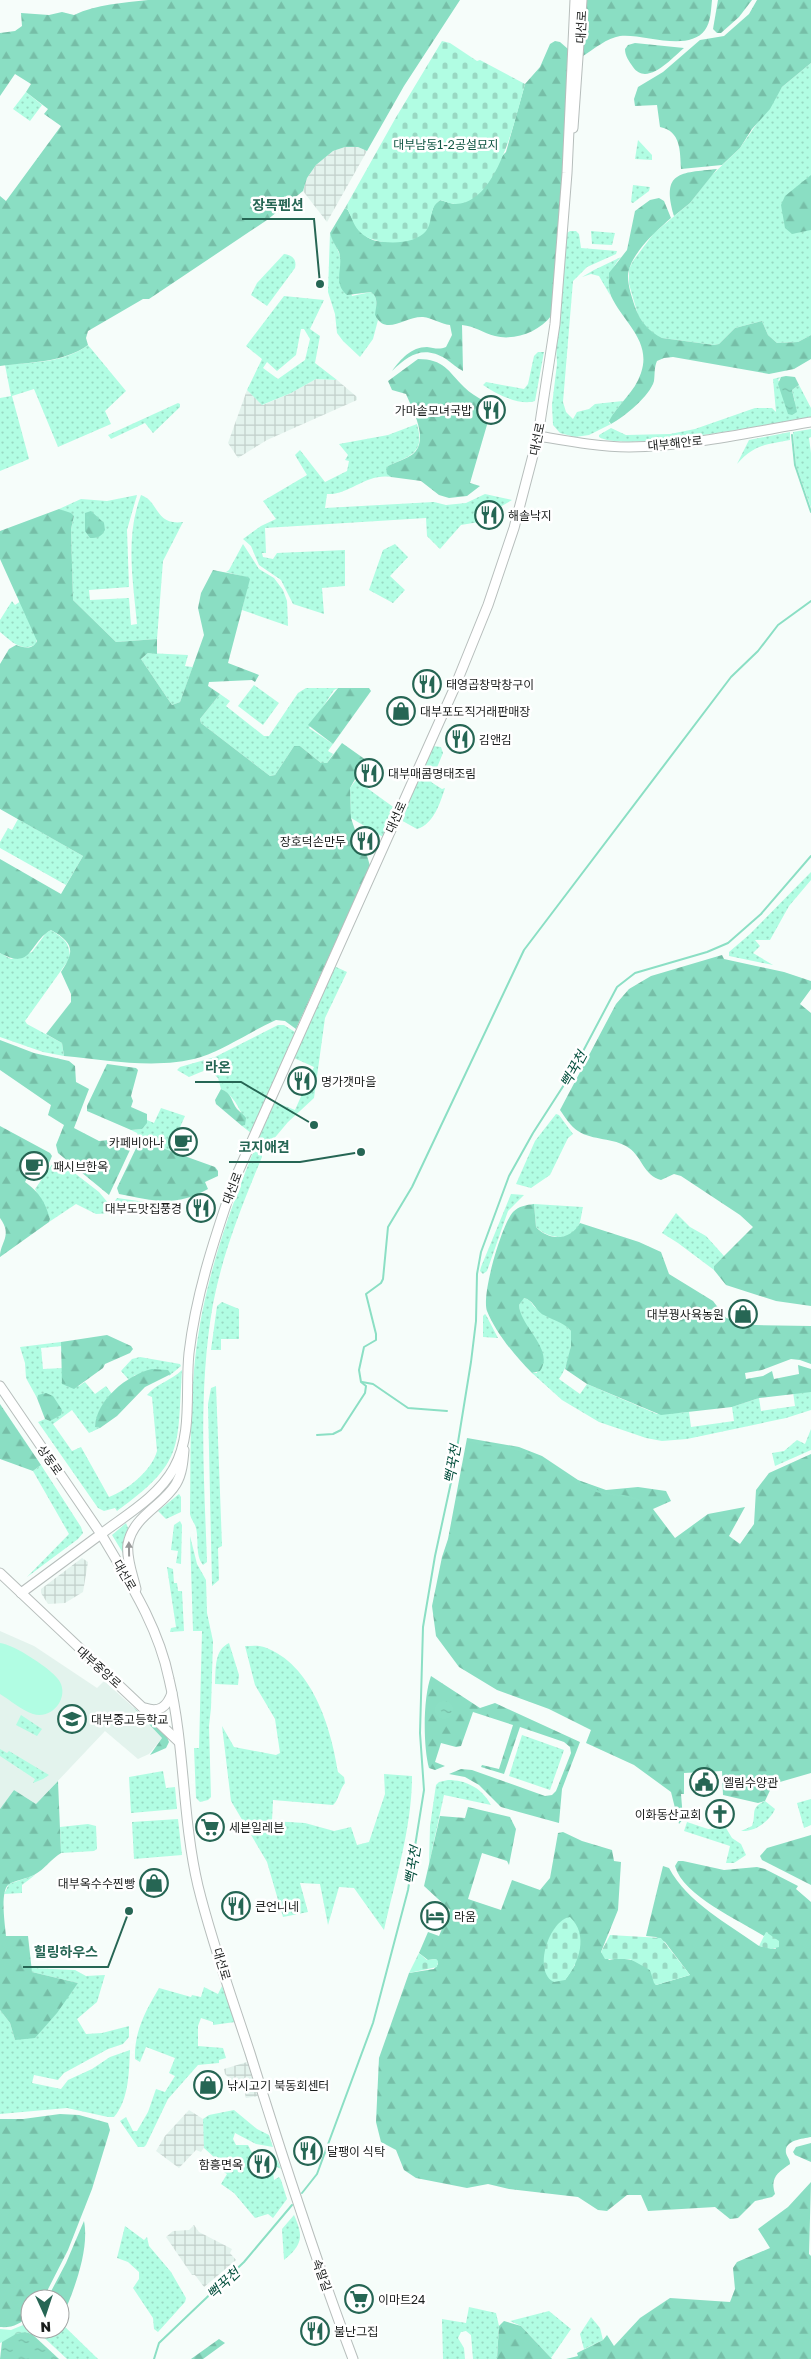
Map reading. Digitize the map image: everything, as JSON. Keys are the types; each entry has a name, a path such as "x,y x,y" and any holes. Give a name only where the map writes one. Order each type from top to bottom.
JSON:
{"street":[{"name":"대선로","path":"293,2191 200,1892 191,1848 172,1693 158,1641 138,1597 101,1534 162,1485 178,1458 186,1432 189,1353 199,1294 213,1242 234,1181 474,640 508,550 538,436 557,302 575,0"},
{"name":"대선로","path":"566,173 572,148 582,0"},
{"name":"대부해안로","path":"538,436 579,443 628,447 689,442 811,422"},
{"name":"상동로","path":"0,1386 101,1534"},
{"path":"138,1597 128,1543 138,1523 176,1485 183,1462 186,1432"},
{"path":"21,1593 101,1534"},
{"name":"대부중앙로","path":"0,1573 178,1740"},
{"path":"145,1708 152,1711 161,1709 169,1701 172,1693"},
{"name":"속말길","path":"293,2191 353,2359"}],"shaded area":[{"path":"345,147 358,147 367,151 327,222 303,191 307,178 316,165 333,151"},
{"path":"316,379 337,380 357,397 357,400 267,440 238,458 228,443 247,390 263,405 291,393"},
{"path":"82,1558 88,1562 83,1592 65,1603 48,1604 41,1593 41,1589"},
{"name":"대부중고등학교","path":"0,1631 34,1646 97,1688 104,1681 133,1707 162,1738 149,1754 138,1759 105,1731 36,1804 14,1790 0,1809"},
{"path":"247,2062 258,2096 246,2098 242,2080 233,2082 225,2074 224,2069"},
{"path":"189,2110 203,2119 205,2146 201,2152 196,2150 179,2168 156,2151 165,2136"},
{"path":"194,2225 199,2232 232,2249 230,2253 236,2260 204,2287 195,2275 192,2275 166,2237 173,2231 189,2230"}],"green space":[{"path":"148,0 460,0 404,86 367,151 358,147 345,147 333,151 316,165 307,178 303,191 267,220 149,299 143,299 88,331 86,338 88,345 78,351 46,361 0,366 0,196 6,201 61,126 44,114 48,109 26,92 31,84 15,74 0,96 0,33 15,31 22,26 21,13 49,15 62,12 74,15 101,6"},
{"path":"587,0 712,0 708,23 705,30 697,37 676,41 620,36 605,41 583,56"},
{"path":"718,0 752,0 739,17 721,33 717,33 713,29"},
{"path":"757,0 811,0 811,63 782,87 770,109 752,129 740,148 722,165 681,169 676,137 667,129 660,127 657,105 635,106 634,99 638,87 663,72 700,40 724,36 749,14"},
{"name":"대부남동1-2공설묘지","path":"442,41 450,43 477,61 480,60 525,84 510,136 494,175 483,190 470,200 455,204 440,200 433,208 426,231 420,236 404,242 394,243 375,240 359,231 348,210 345,208"},
{"path":"555,41 560,42 568,49 560,226 551,316 533,331 510,337 495,336 462,325 463,371 438,355 423,352 410,356 392,371 411,351 427,347 439,349 446,347 452,335 450,325 423,317 390,325 379,321 375,315 376,300 374,294 371,292 347,295 340,285 339,252 330,233 345,208 364,235 373,240 392,240 428,224 434,205 440,200 454,204 506,152 525,84 540,67 550,44"},
{"path":"635,43 684,48 659,69 645,74 633,67 626,54 625,49 628,45"},
{"path":"811,63 811,335 798,342 777,343 768,335 762,321 735,328 719,344 714,345 662,338 655,335 645,326 638,315 629,284 629,269 633,261 654,233 690,203 711,176 740,148 782,87"},
{"path":"26,92 42,105 30,121 13,109"},
{"path":"638,140 652,155 652,160 635,159"},
{"path":"717,169 690,203 674,216 670,190 672,182 684,174"},
{"path":"811,175 811,230 792,234 785,228 781,205 785,196"},
{"path":"633,185 650,187 649,191 633,203 631,202"},
{"path":"659,198 664,201 671,218 638,252 633,260 628,276 629,288 635,307 646,326 662,338 714,345 719,344 735,328 762,321 768,335 777,343 798,342 811,335 811,359 794,369 769,374 673,357 664,358 657,361 652,387 629,411 611,424 609,421 638,380 643,362 643,351 635,332 611,296 609,273 627,250 635,211 650,200"},
{"path":"576,231 579,234 581,248 617,251 616,254 587,267 573,281 563,402 566,412 573,419 577,412 589,409 595,404 623,401 614,413 609,423 611,424 589,435 575,437 560,433 553,425 552,405 567,233"},
{"path":"591,231 615,233 612,245 592,244"},
{"path":"330,233 339,253 352,296 371,292 376,298 378,320 373,339 360,357 337,333 335,314 328,292"},
{"path":"284,254 293,258 295,268 267,306 251,295 257,283"},
{"path":"621,257 611,274 610,295 599,276 591,274 582,277 594,270"},
{"path":"284,296 324,300 310,329 320,336 315,363 337,380 316,379 291,393 262,405 247,390 262,359 246,346","holes":["301,329 304,329 310,339 305,360 278,379 263,368 267,362 277,371 296,355"]},
{"path":"88,345 126,391 105,411 111,424 58,447 34,389 12,396 29,459 0,471 0,398 11,396 5,365 59,358 79,351"},
{"path":"538,352 544,352 535,401 515,401 483,385 486,382 524,389 528,384 534,356"},
{"path":"418,359 434,361 445,367 466,389 484,401 480,415 489,418 470,483 480,486 467,496 449,498 439,495 421,481 391,477 387,474 386,469 388,466 413,454 418,448 420,441 418,424 406,394 392,390 388,381"},
{"path":"781,377 778,380 795,402 792,390 799,385 811,408 811,417 668,439 614,441 599,437 599,435 611,428 626,435 670,434 695,429 755,408 772,408 776,412 773,379"},
{"path":"178,403 180,407 153,433 145,423 111,439 108,435"},
{"path":"417,424 419,434 418,447 410,456 388,466 386,470 391,477 373,478 342,492 327,494 325,508 434,502 446,505 466,503 485,494 512,500 500,507 483,512 485,521 461,525 440,549 427,536 426,518 265,528 266,553 262,553 263,557 273,559 277,553 345,550 345,586 322,588 324,614 293,604 281,580 259,565 251,546 243,539 261,526 276,519 263,501 307,475 295,455 300,450 325,482 347,471 349,461 345,460 348,455 339,444 388,435"},
{"path":"811,429 811,437 809,438 811,453 811,508 796,465 793,432"},
{"path":"790,432 790,440 761,446 743,457 737,464 749,440"},
{"path":"137,495 127,530 129,587 89,590 90,600 129,598 131,625 137,624 132,575 132,543 136,511 141,495 151,502 162,517 174,522 183,522 163,561 157,639 116,642 73,600 71,529 74,516 59,509 81,499 107,501"},
{"path":"59,509 74,516 71,529 73,600 116,642 157,639 157,654 148,653 141,659 172,705 180,702 204,635 198,608 201,593 213,570 248,577 250,579 228,663 259,675 255,682 252,680 209,682 208,686 220,694 200,719 201,723 270,776 275,775 294,746 300,746 321,763 327,763 342,743 366,760 350,788 351,818 357,836 364,840 360,848 366,852 370,866 296,1029 285,1021 276,1020 201,1057 167,1063 133,1063 64,1056 62,1043 46,1034 71,1002 71,994 61,972 69,958 70,948 68,943 51,930 38,941 25,957 19,959 11,958 0,953 0,859 61,894 83,856 0,809 0,664 9,649 16,645 31,647 37,641 0,559 0,531"},
{"path":"91,511 104,523 105,530 101,536 95,538 90,538 85,531 85,513"},
{"path":"243,544 259,569 274,578 283,590 287,601 288,626 242,610 249,578 226,572 229,570"},
{"path":"395,544 408,557 390,576 405,590 393,603 369,590 383,550"},
{"path":"12,601 15,605 21,601 37,636 36,644 21,647 0,632 0,620"},
{"path":"148,653 188,655 185,666 192,667 192,669 180,702 172,705 141,659"},
{"path":"254,685 279,703 263,725 238,706"},
{"path":"306,688 338,688 334,690 309,728 333,744 328,751 333,754 327,763 321,763 300,746 294,746 275,775 270,776 201,723 200,719 220,694 230,701 226,706 264,736 269,736 298,693"},
{"path":"338,688 369,688 371,691 333,744 308,725"},
{"path":"433,746 441,747 443,753 431,782 442,789 445,788 432,818 428,823 417,829 399,819"},
{"path":"356,780 396,809 383,837 351,818 350,788"},
{"path":"18,819 83,856 66,885 0,848 0,842 8,828 12,830"},
{"path":"811,872 811,880 789,906 770,940 755,940 760,946 753,953 773,965 729,956 729,952 750,934"},
{"path":"51,930 65,941 69,948 70,958 25,1021 27,1024 62,1043 64,1056 43,1052 0,1037 0,953 11,959 32,952 46,933"},
{"path":"722,955 724,959 784,972 811,981 811,989 800,1004 811,1013 811,1306 776,1301 726,1285 714,1270 714,1266 753,1227 740,1215 681,1176 674,1174 661,1180 655,1178 629,1148 616,1142 578,1131 560,1110 616,1004 629,989 651,976"},
{"path":"334,966 347,972 325,1018 314,1098 288,1122 272,1141 265,1144 258,1139 275,1102 295,1110 314,1067 294,1058"},
{"path":"278,1025 284,1025 295,1032 251,1133 242,1126 245,1125 244,1120 237,1104 230,1095 221,1089 218,1078 208,1069 189,1077 177,1070 180,1067 215,1057"},
{"path":"0,1040 34,1053 69,1061 75,1066 76,1082 89,1089 74,1128 99,1141 109,1140 130,1150 109,1195 58,1153 56,1145 64,1125 48,1115 51,1105 0,1070"},
{"path":"107,1064 136,1068 138,1070 131,1096 133,1101 131,1107 147,1114 147,1123 142,1129 131,1130 87,1111 87,1106"},
{"path":"221,1089 229,1095 237,1109 246,1118 245,1125 242,1126 216,1104 215,1100"},
{"path":"161,1108 185,1116 169,1152 140,1140 137,1133 131,1130 142,1129 147,1120 154,1123"},
{"path":"556,1114 559,1115 573,1134 568,1138 550,1175 531,1188 516,1184 535,1141"},
{"path":"0,1126 50,1153 52,1156 48,1165 35,1156 24,1173 28,1176 25,1182 35,1190 44,1203 50,1219 49,1222 0,1257 6,1234 4,1224 0,1218"},
{"path":"140,1140 215,1167 218,1171 218,1176 205,1182 208,1189 196,1195 175,1200 143,1199 119,1194 117,1188"},
{"path":"254,1150 262,1151 262,1157 228,1247 217,1285 208,1336 203,1432 207,1562 203,1565 198,1552 196,1528 190,1514 191,1418 196,1347 216,1257 237,1193"},
{"path":"59,1161 99,1192 114,1210 114,1213 96,1214 76,1204 49,1222 50,1219 35,1189 53,1163"},
{"path":"511,1194 524,1195 508,1211 487,1271 483,1274 480,1271 481,1267"},
{"path":"117,1198 160,1204 162,1207 158,1210 129,1214 120,1210 114,1202"},
{"path":"534,1204 583,1207 578,1228 567,1236 550,1236 536,1227"},
{"path":"534,1204 536,1227 548,1235 554,1237 566,1236 576,1229 580,1223 639,1242 661,1252 669,1274 713,1301 726,1318 755,1325 811,1326 811,1364 791,1359 762,1370 745,1373 746,1379 763,1376 772,1371 774,1379 799,1374 798,1365 811,1369 811,1392 759,1398 732,1407 661,1415 587,1384 565,1369 571,1346 571,1331 561,1323 542,1314 530,1301 524,1298 519,1305 521,1313 543,1354 543,1363 540,1371 532,1373 501,1336 487,1311 486,1303 487,1290 498,1244 508,1219 518,1208"},
{"path":"676,1213 690,1227 706,1236 724,1256 714,1266 714,1270 662,1233"},
{"path":"523,1298 540,1311 564,1324 571,1331 569,1356 559,1379 580,1394 587,1384 657,1414 689,1412 691,1427 734,1421 732,1407 759,1398 761,1411 795,1406 793,1392 811,1392 811,1410 786,1418 687,1439 662,1441 646,1438 599,1422 562,1400 532,1373 537,1373 541,1350 520,1316 519,1305"},
{"path":"222,1302 239,1309 239,1339 221,1339 221,1350 211,1350 217,1306"},
{"path":"485,1314 498,1338 483,1337 483,1316"},
{"path":"107,1335 131,1346 133,1349 130,1353 105,1364 103,1368 74,1389 62,1384 61,1342"},
{"path":"61,1342 62,1346 41,1348 43,1369 63,1368 62,1384 79,1386 85,1382 95,1394 106,1386 112,1394 98,1413 95,1427 100,1428 89,1433 72,1410 53,1424 72,1451 81,1447 109,1497 124,1490 145,1472 150,1465 157,1451 152,1397 147,1395 182,1370 177,1436 173,1451 166,1465 155,1479 117,1511 115,1508 104,1511 98,1508 38,1422 45,1419 50,1421 38,1395 37,1398 26,1378 25,1363 20,1347"},
{"path":"140,1357 180,1364 181,1366 169,1376 170,1372 135,1375 129,1380 121,1371 132,1359"},
{"path":"152,1369 168,1370 171,1374 145,1387 117,1416 100,1428 95,1427 101,1407 114,1390 142,1372"},
{"path":"216,1386 222,1546 218,1548 219,1580 212,1586 208,1404 211,1388"},
{"path":"46,1393 53,1396 62,1410 61,1415 50,1421 45,1419 37,1398 38,1395"},
{"path":"0,1404 41,1465 33,1471 0,1459"},
{"path":"811,1429 811,1450 775,1466 772,1453 784,1451 797,1440 805,1444"},
{"path":"467,1438 519,1447 542,1456 578,1480 606,1490 638,1487 666,1491 671,1501 653,1509 675,1538 708,1514 745,1507 729,1536 740,1544 754,1524 756,1490 769,1473 811,1454 811,1773 773,1784 765,1801 758,1803 723,1795 722,1771 684,1773 684,1794 681,1794 683,1819 679,1824 671,1792 634,1765 586,1743 591,1730 549,1709 497,1690 459,1667 436,1636 432,1606 442,1557 448,1539"},
{"path":"41,1465 83,1533 78,1539 27,1577 69,1534 33,1471"},
{"path":"179,1494 181,1497 181,1512 166,1519 158,1511"},
{"path":"180,1521 182,1525 181,1564 176,1563 178,1551 171,1550 174,1525"},
{"path":"126,1523 128,1528 124,1538 123,1553 112,1535"},
{"path":"190,1536 197,1564 206,1580 207,1613 213,1641 209,1726 211,1797 200,1802 196,1798 194,1748 199,1748 202,1631 193,1631"},
{"path":"167,1567 173,1569 174,1583 177,1583 178,1591 182,1591 184,1631 170,1632 171,1628 176,1627"},
{"path":"0,1643 23,1653 56,1677 62,1689 62,1695 57,1707 46,1714 33,1714 0,1694"},
{"path":"229,1643 239,1675 238,1685 215,1684 218,1655 224,1646"},
{"path":"245,1646 262,1646 281,1655 295,1667 307,1682 324,1717 335,1754 338,1772 344,1777 345,1783 333,1805 273,1800 272,1821 305,1823 334,1831 351,1827 357,1845 369,1842 385,1794 384,1774 412,1776 406,1834 384,1930 354,1888 339,1887 328,1925 320,1884 300,1883 308,1912 283,1917 267,1862 231,1801 222,1726 234,1747 276,1755 280,1753 275,1719 255,1685"},
{"path":"431,1676 480,1708 495,1703 580,1742 562,1789 559,1823 501,1807 479,1785 465,1777 449,1774 461,1769 472,1770 545,1796 552,1795 556,1791 571,1753 570,1747 564,1742 520,1727 504,1774 481,1767 482,1765 499,1769 513,1725 473,1712 461,1746 456,1747 441,1743 435,1762 445,1766 435,1770 429,1768 425,1722 426,1697"},
{"path":"133,1707 167,1737 169,1742 166,1748 150,1755 162,1738"},
{"path":"21,1715 42,1729 37,1736 16,1725"},
{"path":"522,1735 564,1750 550,1790 509,1776"},
{"path":"0,1749 7,1753 9,1751 49,1775 33,1783 35,1779 0,1756"},
{"path":"163,1771 166,1788 175,1787 177,1809 131,1813 129,1777"},
{"path":"455,1780 473,1786 483,1794 491,1805 444,1795 429,1864 430,1826 436,1785 439,1782"},
{"path":"58,1781 61,1853 34,1875 8,1885 4,1895 6,1936 28,1936 32,1972 78,1983 57,2013 35,2038 15,2040 10,2023 0,2010 0,1809 14,1790 36,1804"},
{"path":"811,1799 811,1825 804,1828 797,1803"},
{"path":"765,1801 775,1809 770,1818 757,1828 741,1831 752,1826 755,1809"},
{"path":"468,1807 510,1817 516,1829 509,1865 507,1861 482,1853 468,1899 501,1910 512,1880 540,1890 550,1878 558,1833 563,1832 582,1841 612,1850 614,1861 621,1862 618,1910 601,1952 609,1960 625,1959 642,1963 652,1973 656,1985 690,1975 665,1942 656,1937 646,1936 663,1866 669,1868 687,1892 709,1912 759,1946 776,1949 767,1932 764,1936 700,1897 680,1877 675,1866 678,1861 724,1870 757,1867 765,1869 798,1886 796,1889 811,1902 811,2137 794,2141 788,2145 786,2153 790,2164 776,2176 773,2184 775,2194 772,2197 755,2201 738,2218 730,2219 715,2207 648,2211 641,2195 627,2195 607,2211 598,2210 578,2197 509,2189 488,2184 467,2188 416,2178 404,2170 396,2150 381,2142 376,2122 379,2058 409,1973 434,1969 438,1964 436,1959 428,1960 419,1953 428,1932 439,1936 450,1910 424,1886 440,1816 465,1818","holes":["573,1920 575,1965 565,1980"]},
{"path":"178,1819 182,1855 134,1859 132,1822"},
{"path":"687,1822 708,1829 726,1828 732,1838 741,1844 746,1855 734,1863 726,1863 730,1846 684,1831"},
{"path":"88,1824 96,1826 97,1849 94,1851 61,1853 60,1827"},
{"path":"811,1835 811,1885 762,1860 760,1856 767,1848"},
{"path":"35,1875 22,1885 22,1893 4,1894 9,1884"},
{"path":"570,1917 576,1924 579,1932 580,1949 574,1966 565,1980 554,1982 544,1968 546,1947 556,1927 562,1920"},
{"path":"766,1932 779,1941 779,1947 771,1949 759,1946"},
{"path":"610,1935 661,1938 690,1975 656,1985 650,1970 630,1959 605,1959 601,1952"},
{"path":"419,1953 427,1960 436,1959 438,1961 437,1967 409,1973"},
{"path":"31,1968 75,1970 86,1976 105,1975 97,2002 77,2019 86,2034 102,2033 129,2026 129,2037 123,2044 108,2049 64,2073 58,2080 34,2075 32,2083 61,2089 68,2080 92,2069 110,2057 130,2050 125,2094 123,2102 114,2117 67,2108 0,2114 0,2010 10,2023 15,2040 78,1983 32,1972"},
{"path":"222,1986 235,2022 213,2025 213,2022 201,2018 198,2026 198,2046 223,2048 226,2058 219,2060 219,2063 198,2065 168,2099 146,2145 138,2147 120,2121 126,2117 133,2131 137,2131 148,2112 156,2089 165,2092 175,2076 169,2073 175,2058 146,2047 140,2062 135,2059 138,2031 149,2005 159,1988 191,1997 192,1995 201,1997 204,1987 218,1994"},
{"path":"234,2110 257,2129 269,2135 273,2147 256,2144 235,2133 233,2139 236,2145 248,2145 252,2153 263,2150 268,2151 276,2158 281,2169 258,2157 253,2167 265,2173 269,2167 273,2171 274,2180 279,2177 281,2180 287,2199 273,2218 268,2214 255,2218 234,2193 221,2184 227,2174 222,2171 225,2167 204,2148 203,2119 209,2115"},
{"path":"60,2114 79,2115 108,2123 110,2130 92,2189 68,2250 48,2289 20,2289 20,2323 9,2327 0,2327 0,2119 23,2119"},
{"path":"811,2143 811,2162 795,2155 793,2152 796,2147"},
{"path":"811,2182 809,2254 811,2256 811,2359 566,2359 578,2356 577,2353 603,2340 607,2335 614,2346 640,2318 670,2298 730,2302 735,2289 733,2268 737,2262 770,2248 758,2229 788,2207"},
{"path":"294,2215 299,2229 300,2240 295,2250 284,2260 282,2229"},
{"path":"84,2221 85,2233 82,2259 70,2299 70,2289 52,2289"},
{"path":"125,2226 144,2240 147,2237 149,2246 171,2272 186,2298 185,2302 158,2332 154,2329 153,2318 133,2288 139,2279 139,2272 128,2262 117,2258"},
{"path":"469,2307 496,2313 499,2326 497,2359 473,2359 471,2335 466,2331 461,2332 458,2338 464,2348 465,2359 443,2359 442,2319 466,2323"},
{"path":"549,2311 571,2329 551,2358 521,2326 510,2321"},
{"path":"591,2317 600,2328 603,2340 584,2349 580,2334"},
{"path":"504,2321 521,2326 552,2359 497,2359 499,2326"},
{"path":"20,2326 20,2334 0,2343 0,2329 11,2330"},
{"path":"70,2332 98,2359 67,2359 46,2339 70,2339"},
{"path":"219,2339 225,2343 203,2359 191,2359"}],"water":[{"path":"781,377 795,377 799,385 792,390 797,412 792,415 788,414 778,384"},
{"path":"444,1701 450,1704 453,1710 450,1716 444,1719 438,1716 435,1710 438,1704"},
{"path":"20,2333 20,2339 37,2339 59,2359 0,2359 2,2342"}],"waterway":[{"path":"792,435 795,465 811,512"},
{"path":"317,1435 333,1434 341,1430 365,1393 366,1386 361,1382 359,1370 364,1347 376,1340 366,1294 381,1283 383,1279 388,1227 412,1187 524,950 731,677 758,651 778,625 811,601"},
{"name":"뻑꾹천","path":"302,2193 317,2174 373,2023 408,1890 424,1790 420,1733 423,1627 435,1556 453,1473 471,1362 476,1321 477,1274 481,1252 509,1176 533,1133 571,1074 617,987 635,973 707,952 728,943 761,914 811,856"},
{"path":"362,1382 373,1384 408,1408 447,1411"},
{"path":"470,1441 521,1451 544,1461 594,1490 639,1500"},
{"name":"뻑꾹천","path":"154,2359 159,2343 244,2262 292,2205"}],"place":[{"name":"장독펜션","path":"320,284"},
{"name":"가마솥모녀국밥","path":"491,410"},
{"name":"해솔낙지","path":"489,515"},
{"name":"태영곱창막창구이","path":"427,684"},
{"name":"대부포도직거래판매장","path":"401,711"},
{"name":"김앤김","path":"460,739"},
{"name":"대부매콤명태조림","path":"369,773"},
{"name":"장호덕손만두","path":"365,841"},
{"name":"명가갯마을","path":"302,1081"},
{"name":"라온","path":"314,1125"},
{"name":"카페비아나","path":"183,1142"},
{"name":"코지애견","path":"361,1152"},
{"name":"패시브한옥","path":"34,1166"},
{"name":"대부도맛집풍경","path":"201,1208"},
{"name":"대부꿩사육농원","path":"743,1314"},
{"name":"대부중고등학교","path":"72,1719"},
{"name":"엘림수양관","path":"704,1782"},
{"name":"이화동산교회","path":"720,1814"},
{"name":"세븐일레븐","path":"210,1827"},
{"name":"대부옥수수찐빵","path":"154,1883"},
{"name":"큰언니네","path":"236,1906"},
{"name":"힐링하우스","path":"129,1911"},
{"name":"라움","path":"435,1916"},
{"name":"낚시고기 북동회센터","path":"208,2085"},
{"name":"달팽이 식탁","path":"308,2151"},
{"name":"함흥면옥","path":"262,2164"},
{"name":"이마트24","path":"359,2299"},
{"name":"불난그집","path":"315,2331"}]}
